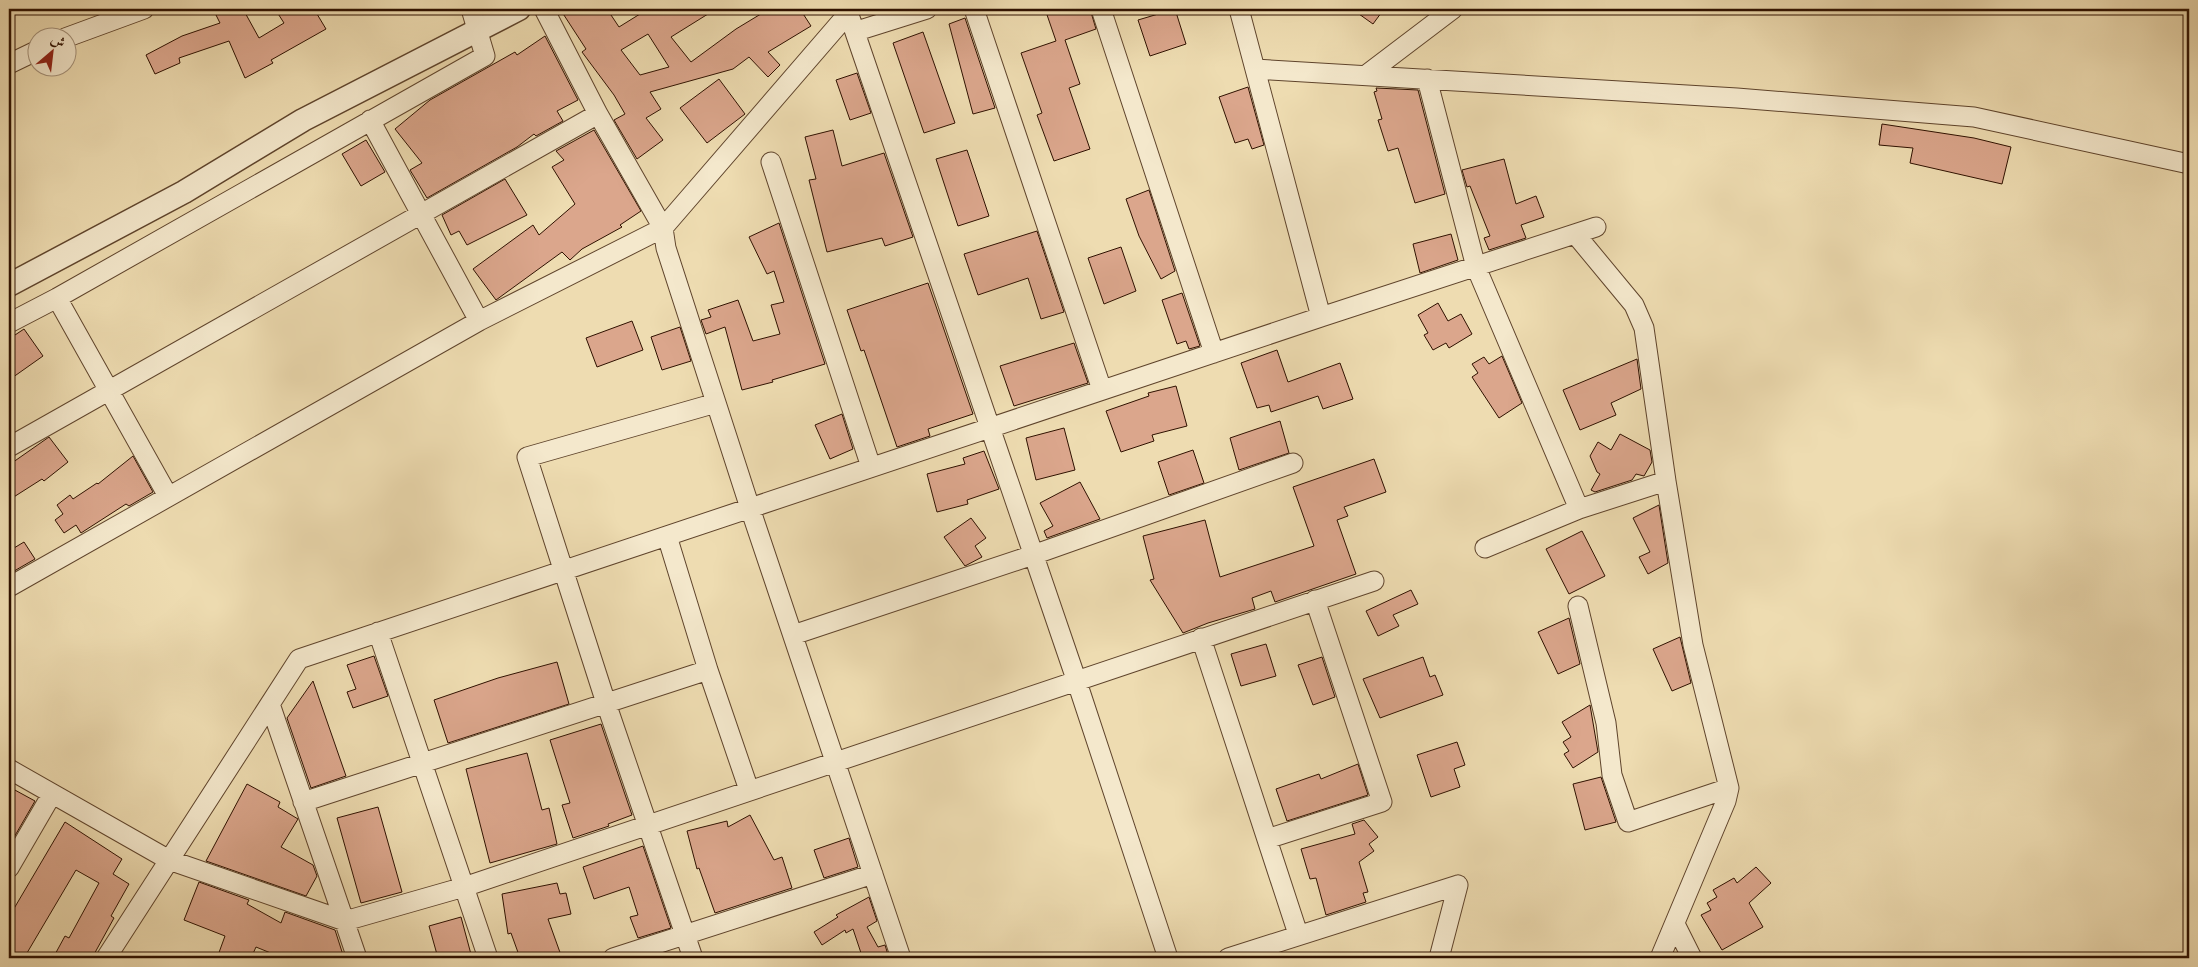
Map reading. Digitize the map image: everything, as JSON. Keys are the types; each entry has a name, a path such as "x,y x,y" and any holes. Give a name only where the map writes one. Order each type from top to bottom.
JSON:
{"street":[{"path":"78,33 144,9"},
{"path":"9,323 57,298 485,56 471,9"},
{"path":"9,285 184,192 303,120 519,9"},
{"path":"544,9 598,114 663,228 666,248 750,508 901,958"},
{"path":"857,32 926,9"},
{"path":"974,9 1102,390"},
{"path":"1101,9 1214,352"},
{"path":"1239,9 1321,317"},
{"path":"1366,75 1453,9"},
{"path":"850,10 1168,958"},
{"path":"9,587 479,321 663,228 850,10"},
{"path":"9,64 28,55"},
{"path":"1256,69 1737,98 1974,118 2189,164"},
{"path":"1427,79 1476,267 1579,509"},
{"path":"9,448 598,114"},
{"path":"370,120 479,321"},
{"path":"771,162 871,468"},
{"path":"113,957 169,860 299,659 1214,352 1596,227"},
{"path":"1576,235 1634,305 1644,328 1666,481 1693,645 1729,788 1726,801 1660,958"},
{"path":"57,298 168,496"},
{"path":"693,958 606,703 527,457 716,403"},
{"path":"793,635 1033,555 1293,462"},
{"path":"1485,548 1579,509 1666,481"},
{"path":"667,536 708,670 749,790"},
{"path":"9,769 169,860 345,921 464,887 836,760 1374,581"},
{"path":"1266,839 1382,802 1315,600"},
{"path":"1578,606 1606,723 1612,775 1628,822 1729,788"},
{"path":"378,632 488,958"},
{"path":"1201,638 1298,934"},
{"path":"303,802 708,670"},
{"path":"270,704 357,958"},
{"path":"9,868 52,794"},
{"path":"613,958 873,874"},
{"path":"1228,958 1298,934 1458,885 1439,958"},
{"path":"1675,924 1692,958"}],"building":[{"path":"213,9 243,9 259,38 284,23 275,9 314,9 326,29 271,60 273,63 245,78 229,41 179,58 180,63 155,74 146,55 182,36 220,23"},
{"path":"560,9 607,9 619,27 648,9 716,9 671,37 691,62 736,29 769,9 800,9 811,26 768,52 780,65 768,77 749,57 733,69 650,92 661,109 646,118 663,140 637,159 614,120 625,114 614,95 582,52 586,49","holes":["648,34 669,67 640,75 621,50"]},
{"path":"1045,9 1090,9 1096,29 1065,40 1080,84 1069,88 1090,149 1054,161 1037,115 1042,113 1021,53 1056,41"},
{"path":"1175,9 1186,44 1150,56 1138,20"},
{"path":"1352,9 1384,9 1373,24"},
{"path":"965,18 995,108 973,114 949,24"},
{"path":"923,32 955,123 924,133 893,43"},
{"path":"545,36 578,100 557,111 563,121 536,136 534,134 517,147 427,198 410,170 422,163 395,129 430,100 515,52 517,55"},
{"path":"857,73 871,113 850,120 836,80"},
{"path":"719,79 745,114 707,143 680,108"},
{"path":"1248,87 1264,145 1252,149 1248,139 1235,143 1219,97"},
{"path":"1376,88 1418,90 1445,194 1415,203 1398,148 1388,151 1378,120 1382,119 1374,92 1377,91"},
{"path":"1882,124 1974,138 2011,147 2002,184 1910,163 1913,148 1879,145"},
{"path":"594,130 641,211 620,225 622,227 582,249 570,260 562,252 496,300 473,269 533,225 539,235 575,204 552,167 564,160 556,151"},
{"path":"833,130 842,166 884,153 913,237 885,246 882,238 827,252 809,180 816,179 805,137"},
{"path":"366,140 385,172 361,186 342,154"},
{"path":"967,150 989,216 958,226 936,159"},
{"path":"1504,159 1516,204 1536,196 1544,217 1521,225 1526,238 1489,250 1484,238 1490,236 1470,186 1467,187 1462,170"},
{"path":"505,179 527,215 467,245 459,231 451,235 442,215"},
{"path":"1149,190 1175,271 1161,279 1139,236 1126,199"},
{"path":"779,223 825,364 772,380 773,382 742,390 725,327 706,334 701,320 711,317 708,310 738,300 753,341 780,334 771,305 784,302 774,271 767,274 749,237"},
{"path":"1037,231 1064,312 1041,319 1028,278 978,295 964,254"},
{"path":"1451,234 1458,260 1420,273 1413,244"},
{"path":"1121,247 1136,291 1104,304 1088,258"},
{"path":"928,283 973,414 928,429 930,436 897,447 864,350 861,351 847,310"},
{"path":"1182,293 1200,346 1189,349 1186,341 1177,344 1162,300"},
{"path":"1438,303 1448,321 1461,314 1472,334 1449,348 1446,343 1433,350 1424,335 1428,333 1418,315"},
{"path":"632,321 643,350 597,367 586,338"},
{"path":"680,327 691,361 662,370 651,337"},
{"path":"24,329 43,356 9,380 9,339"},
{"path":"1074,343 1088,383 1014,406 1000,366"},
{"path":"1277,350 1288,382 1340,363 1353,399 1323,409 1318,396 1271,412 1269,405 1257,408 1241,363"},
{"path":"1502,356 1522,403 1499,418 1472,377 1478,373 1472,364 1484,357 1489,364"},
{"path":"1637,359 1641,389 1611,403 1616,415 1580,430 1563,390"},
{"path":"1176,386 1187,426 1152,435 1154,441 1121,452 1106,411 1149,396 1148,393"},
{"path":"842,414 853,449 830,459 815,425"},
{"path":"1280,421 1289,453 1239,470 1230,438"},
{"path":"1064,428 1075,470 1036,480 1026,438"},
{"path":"1620,434 1650,450 1652,462 1644,476 1636,474 1632,480 1595,492 1591,490 1600,474 1597,472 1590,456 1598,442 1611,450"},
{"path":"49,437 68,462 44,481 42,479 9,500 9,465"},
{"path":"1193,450 1204,483 1169,495 1158,462"},
{"path":"984,451 999,489 967,500 968,504 937,512 927,474 965,464 963,458"},
{"path":"133,456 153,492 129,506 126,504 81,533 76,525 64,533 55,520 63,514 57,505 70,495 73,499 98,484"},
{"path":"1374,459 1386,492 1344,507 1348,516 1337,520 1356,574 1275,602 1271,591 1252,598 1255,609 1208,623 1183,633 1150,580 1154,579 1143,536 1205,520 1220,577 1314,546 1293,487"},
{"path":"1080,482 1100,519 1047,538 1044,531 1053,526 1040,503"},
{"path":"1659,505 1668,563 1648,574 1639,557 1650,552 1633,518"},
{"path":"971,518 986,538 975,546 982,557 965,566 944,537"},
{"path":"1582,531 1605,576 1569,594 1546,549"},
{"path":"24,542 35,559 9,574 9,551"},
{"path":"1411,590 1418,604 1393,615 1399,626 1378,636 1366,611"},
{"path":"1569,618 1580,664 1558,674 1538,632"},
{"path":"1680,637 1691,683 1672,691 1653,649"},
{"path":"1266,644 1276,676 1241,686 1231,654"},
{"path":"374,656 388,696 353,708 347,692 356,689 347,665"},
{"path":"1322,657 1335,697 1313,705 1298,665"},
{"path":"1423,657 1430,677 1435,675 1443,695 1380,718 1363,679"},
{"path":"557,662 569,704 448,743 434,700 498,678"},
{"path":"313,681 346,776 311,788 287,718"},
{"path":"1590,705 1598,752 1573,768 1564,754 1569,751 1563,742 1571,737 1562,722"},
{"path":"601,724 632,815 608,824 609,826 573,838 562,805 570,803 550,740"},
{"path":"1457,742 1465,765 1454,769 1460,787 1431,797 1417,755"},
{"path":"527,753 542,810 549,808 557,844 490,863 466,769"},
{"path":"1358,764 1368,795 1287,821 1276,789 1319,774 1321,779"},
{"path":"1601,777 1616,822 1585,830 1573,784"},
{"path":"247,784 280,802 278,807 298,819 281,847 313,865 317,876 306,896 206,861"},
{"path":"13,789 35,801 9,846 9,796"},
{"path":"378,807 402,892 361,903 337,818"},
{"path":"750,815 774,860 782,857 792,888 715,913 699,868 697,869 687,831 727,821 728,827"},
{"path":"1364,820 1378,837 1369,844 1374,851 1359,862 1368,892 1363,893 1366,902 1326,915 1316,878 1310,879 1301,849 1355,834 1352,824"},
{"path":"65,822 122,859 113,874 129,884 111,916 114,918 92,958 53,958 65,936 69,938 99,883 76,870 24,958 20,958 9,952 9,917"},
{"path":"849,838 858,867 824,878 814,850"},
{"path":"643,846 671,928 638,938 630,917 638,915 629,887 594,899 583,867"},
{"path":"1756,867 1771,883 1749,903 1763,927 1722,950 1701,915 1711,910 1707,903 1717,897 1713,890 1734,878 1737,883"},
{"path":"199,882 249,900 247,904 281,923 285,912 335,930 344,958 283,958 256,947 251,958 217,958 225,936 184,920"},
{"path":"557,883 560,894 566,893 571,914 548,919 562,958 520,958 511,933 508,934 502,894"},
{"path":"869,897 877,921 867,927 878,947 885,945 889,958 852,958 852,956 861,953 853,929 846,933 845,930 822,945 814,932 838,917 836,915"},
{"path":"461,917 472,958 438,958 429,926"}]}
